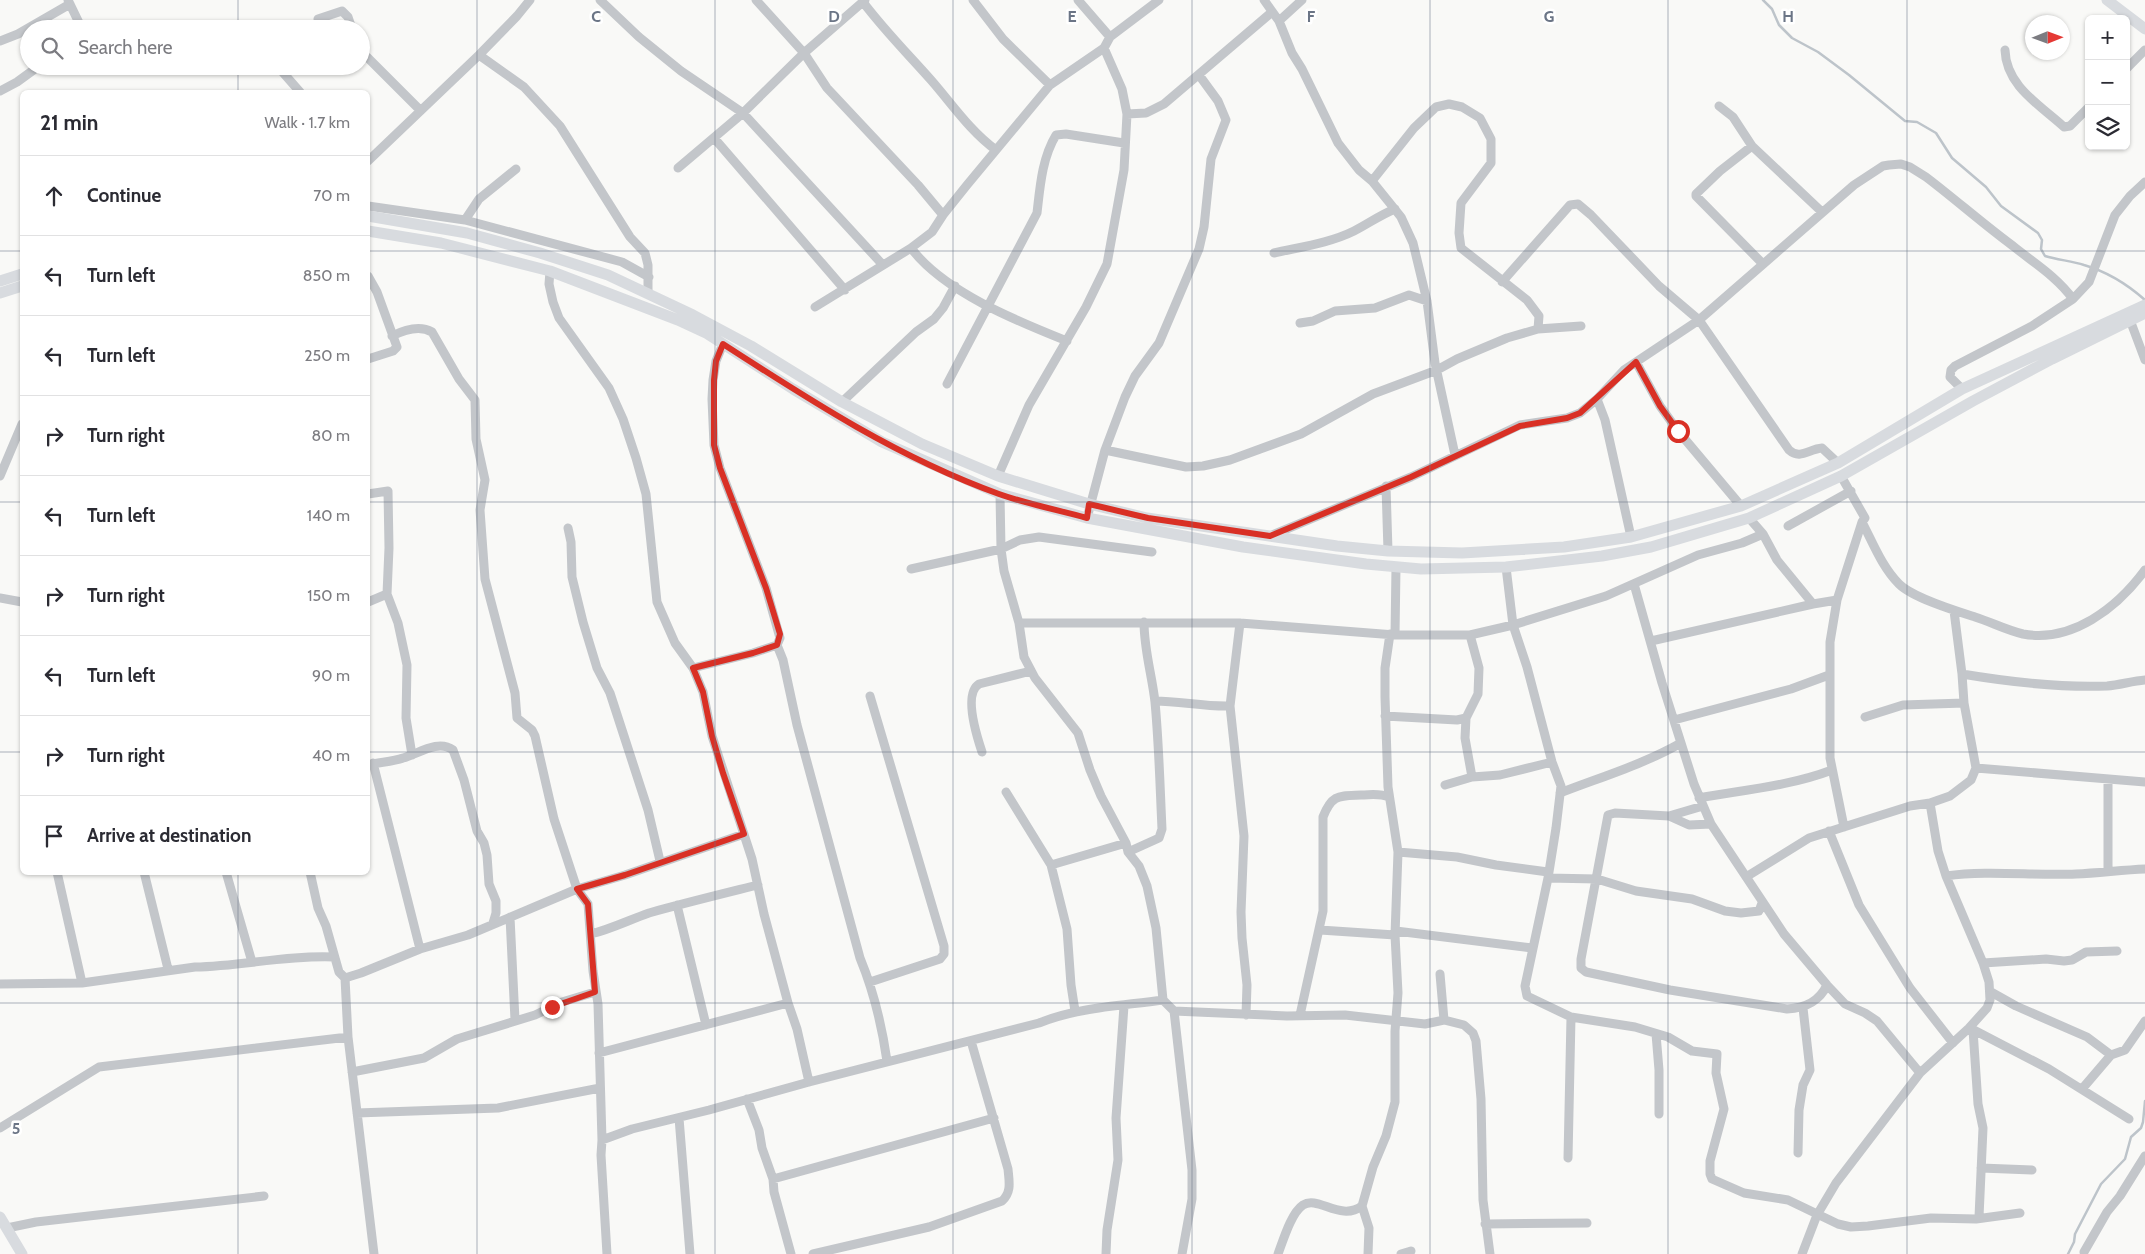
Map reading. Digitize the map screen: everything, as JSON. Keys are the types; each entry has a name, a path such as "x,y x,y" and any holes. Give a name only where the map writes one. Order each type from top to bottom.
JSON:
{"main road":[{"path":"2107,0 2145,30"},
{"path":"370,216 467,233 591,269 693,315 751,346 842,402 922,444 998,476 1089,504 1148,518 1388,551 1462,553 1564,548 1631,537 1740,506 1838,464 1962,389 2130,317 2145,313"},
{"path":"370,232 441,243 550,271 678,320 723,344 793,389 882,442 1000,494 1087,518 1243,547 1421,569 1506,567 1602,556 1651,547 1749,518 1842,476 1972,401 2130,317 2145,304"},
{"path":"0,280 20,275"},
{"path":"0,293 20,287"},
{"path":"0,1217 22,1254"}],"street":[{"path":"370,159 479,55 518,16 530,0"},
{"path":"600,0 639,37 681,71 743,113 882,264"},
{"path":"756,0 804,53 827,88 918,184 943,215"},
{"path":"973,0 1003,39 1050,85"},
{"path":"1078,0 1110,37"},
{"path":"815,307 845,290 882,264 911,248 932,232 943,215 1050,85 1104,48 1110,37 1158,0"},
{"path":"1264,0 1279,21 1292,53 1302,69 1338,144 1395,209 1401,217 1413,244 1427,301 1437,370 1455,455"},
{"path":"1279,21 1302,0"},
{"path":"678,168 743,113 804,53 864,1 882,27 931,80 963,119 984,142 996,150"},
{"path":"40,20 69,2 77,20"},
{"path":"318,18 342,11 349,20"},
{"path":"1127,114 1146,113 1155,109 1199,75 1272,12"},
{"path":"0,41 20,33"},
{"path":"998,476 1029,405 1067,342 1107,264 1124,170 1127,114 1122,89 1104,48"},
{"path":"2005,50 2010,72 2029,98 2064,127 2070,126 2085,111"},
{"path":"2130,65 2145,50"},
{"path":"479,55 524,87 560,126 630,237 645,252 649,277 648,294"},
{"path":"370,60 420,110"},
{"path":"0,90 27,75"},
{"path":"285,75 298,90"},
{"path":"1087,518 1089,504 1105,450 1135,376 1159,343 1199,249 1204,227 1211,160 1226,120 1218,101 1199,75"},
{"path":"1372,181 1414,128 1436,107 1449,104 1462,107 1480,118 1491,139 1491,163 1461,203 1459,216 1460,245 1462,251 1527,300 1535,309 1540,322 1538,329"},
{"path":"1720,106 1733,117 1752,146 1822,212"},
{"path":"947,384 1037,213 1040,184 1050,145 1056,135 1066,134 1124,143"},
{"path":"714,138 845,290"},
{"path":"1752,146 1720,171 1696,196 1763,264"},
{"path":"1270,536 1411,477 1520,426 1567,418 1580,413 1636,362 1699,320 1854,185 1883,166 1901,164 1910,167 1942,189 2014,247 2041,265 2073,299"},
{"path":"465,220 479,199 516,169"},
{"path":"1962,389 1950,377 1951,370 1955,366 2032,326 2073,299 2090,282 2116,215 2130,196 2145,182"},
{"path":"1502,282 1570,205 1578,204 1659,286 1687,312 1699,320 1789,450 1795,455 1799,455 1822,448 1838,464"},
{"path":"370,206 465,220 622,262 649,277"},
{"path":"1274,253 1336,238 1354,231 1381,214 1395,209"},
{"path":"911,248 920,260 955,286 987,305 1067,342"},
{"path":"550,271 551,293 559,318 609,388 623,419 646,494 657,602 675,643 693,668 703,692 712,736 744,834 788,1003 797,1029 809,1082"},
{"path":"370,280 377,292 397,347 393,351 370,358"},
{"path":"842,402 916,332 934,319 943,308 955,286"},
{"path":"1300,323 1313,321 1335,311 1367,310 1409,295 1427,301"},
{"path":"2130,317 2145,360"},
{"path":"1105,450 1168,465 1186,467 1203,466 1230,460 1301,434 1373,394 1437,370 1486,346 1538,329 1581,326"},
{"path":"392,336 408,330 423,329 432,332 459,379 476,400 476,438 485,480 480,510 485,579 516,693 517,718 532,730 536,736 549,801 577,889 588,904 595,992 598,1004 601,1155 607,1254"},
{"path":"723,344 716,361 714,380 714,445 720,468 766,588 780,634 777,645 783,660 797,725 860,958 870,982 888,1062"},
{"path":"1636,362 1660,406 1678,431 1740,506"},
{"path":"1597,399 1605,420 1631,537"},
{"path":"0,476 20,429"},
{"path":"1842,476 1865,518 1862,522 1837,600 1830,642 1829,675 1832,770 1844,827"},
{"path":"1386,486 1388,551"},
{"path":"370,494 388,491 390,548 387,594 398,623 407,665 406,718 412,756"},
{"path":"1788,526 1851,491"},
{"path":"1000,494 1000,549 1006,581 1019,623 1021,647 1030,672 1078,733 1094,779 1127,848 1139,866 1147,886 1156,928 1162,1000 1174,1011 1246,1015 1345,1016 1397,1019 1425,1024 1444,1020 1464,1025 1473,1033 1476,1041 1485,1224 1490,1254"},
{"path":"1749,518 1763,534 1777,560 1813,604"},
{"path":"1862,522 1887,570 1901,586 1954,612 2022,634 2050,636 2072,630 2103,612 2126,593 2145,570"},
{"path":"568,528 571,542 572,577 583,622 597,668 615,707 648,810 660,861"},
{"path":"1019,623 1240,623 1392,634 1470,635 1513,625 1606,596 1698,555 1742,543 1763,534"},
{"path":"910,569 1000,549 1020,540 1039,538 1152,552"},
{"path":"1371,1254 1368,1254 1369,1228 1362,1206 1373,1167 1386,1136 1395,1102 1398,993 1395,933 1398,852 1386,793 1385,668 1392,634 1396,567"},
{"path":"1506,567 1513,625 1527,668 1552,762 1561,786 1548,875 1525,986 1527,996 1572,1018 1635,1028 1668,1037 1692,1051 1712,1052 1718,1056 1716,1073 1724,1109 1710,1161 1712,1179 1744,1193 1788,1200 1817,1215 1851,1227 1931,1218 1979,1217 2020,1213"},
{"path":"1634,584 1681,743 1710,824 1784,934 1827,985 1845,1004 1877,1021 1920,1073"},
{"path":"370,601 387,594"},
{"path":"0,598 20,602"},
{"path":"1651,641 1837,600"},
{"path":"1746,877 1809,838 1910,806 1930,803 1950,796 1960,790 1970,780 1976,768 1964,704 1954,612"},
{"path":"1051,865 1127,848 1159,838 1161,834 1161,769 1155,701 1144,637 1144,622"},
{"path":"1240,623 1230,706 1244,836 1241,912 1242,947 1247,985 1246,1015"},
{"path":"1470,635 1479,668 1478,694 1466,718 1465,738 1472,777"},
{"path":"693,668 777,645"},
{"path":"982,752 972,716 972,701 975,688 979,684 1030,672"},
{"path":"1962,674 1996,680 2060,686 2110,686 2145,680"},
{"path":"1674,720 1791,690 1829,675"},
{"path":"870,696 944,946 944,954 940,959 870,982"},
{"path":"1155,701 1230,706"},
{"path":"1865,717 1904,705 1964,704"},
{"path":"1385,716 1457,720 1466,718"},
{"path":"1560,793 1628,769 1654,758 1681,743"},
{"path":"420,949 370,764 412,756 429,748 448,747 453,750 464,780 476,831 484,843 487,855 489,884 496,901 496,913 493,923"},
{"path":"1445,785 1472,777 1500,775 1552,762"},
{"path":"1976,768 2145,782"},
{"path":"1669,816 1701,802 1817,776 1832,770"},
{"path":"2108,780 2108,870"},
{"path":"1006,792 1051,865 1067,929 1075,1011"},
{"path":"1300,1015 1324,911 1323,817 1326,808 1336,797 1343,795 1386,793"},
{"path":"1802,1254 1817,1215 1836,1183 1920,1073 1971,1029 1987,1008 1991,992 1983,963 1946,876 1938,851 1930,803"},
{"path":"1710,824 1689,825 1669,816 1615,813 1608,815 1580,966 1586,972 1765,1007 1787,1009 1803,1008 1822,996 1827,985"},
{"path":"1829,832 1859,905 1910,988 1953,1043"},
{"path":"345,978 376,968 420,949 468,935 577,889 625,875 660,861 744,834"},
{"path":"1398,852 1457,857 1548,875 1597,879 1636,890 1692,899 1726,911 1754,913 1759,911 1762,903"},
{"path":"1946,876 1965,873 2078,874 2108,870 2145,869"},
{"path":"58,875 82,983"},
{"path":"145,875 168,970"},
{"path":"227,875 252,962"},
{"path":"311,875 318,908 326,926 334,957 339,972 345,978 348,1037 374,1254"},
{"path":"590,934 677,905 758,885"},
{"path":"677,905 706,1025"},
{"path":"510,917 515,1020"},
{"path":"1320,930 1395,933 1532,948"},
{"path":"1983,963 2046,959 2064,961 2072,960 2086,952 2117,952"},
{"path":"0,984 82,983 168,970 307,956 334,957"},
{"path":"1440,974 1444,1020"},
{"path":"352,1072 424,1058 457,1038 535,1014 562,1002 595,992"},
{"path":"1991,992 2087,1038 2111,1055"},
{"path":"602,1140 632,1129 1040,1023 1075,1011 1162,1000"},
{"path":"599,1053 788,1003"},
{"path":"1106,1254 1107,1230 1118,1160 1116,1118 1124,1006"},
{"path":"1798,1153 1799,1110 1804,1085 1810,1070 1803,1008"},
{"path":"1174,1011 1192,1170 1192,1199 1182,1254"},
{"path":"1568,1158 1572,1018"},
{"path":"2082,1089 2111,1055 2125,1050 2145,1021"},
{"path":"1971,1029 2049,1068 2129,1119"},
{"path":"1971,1029 1978,1104 1983,1128 1979,1217"},
{"path":"1656,1034 1659,1070 1659,1114"},
{"path":"0,1128 100,1067 348,1037"},
{"path":"813,1254 929,1227 1002,1201 1007,1196 1009,1190 1008,1169 971,1041"},
{"path":"357,1113 498,1108 600,1088"},
{"path":"747,1099 759,1130 762,1148 773,1179 774,1192 791,1254"},
{"path":"679,1118 690,1254"},
{"path":"773,1179 994,1118"},
{"path":"2084,1252 2107,1212 2120,1196 2145,1156"},
{"path":"1981,1168 2032,1170"},
{"path":"7,1228 36,1222 264,1196"},
{"path":"1278,1254 1285,1234 1298,1210 1303,1205 1312,1203 1345,1212 1354,1212 1362,1206"},
{"path":"1485,1224 1587,1223"},
{"path":"1402,1254 1411,1251"}],"waterway":[{"path":"1763,0 1772,9 1779,25 1792,38 1818,52 1905,121 1917,122 1936,133 1952,158 1986,187 2001,206 2038,233 2042,240 2041,249 2045,256 2101,271 2124,284 2145,300"},
{"path":"2068,1254 2074,1242 2075,1234 2101,1184 2125,1159 2131,1137 2141,1128 2145,1101"}],"route":[{"path":"552,1007 595,992 588,904 577,889 625,875 660,861 744,834 712,736 703,692 693,668 777,645 780,634 766,588 715,453 712,399 716,361 723,344 863,432 914,458 1000,494 1087,518 1089,504 1148,518 1270,536 1316,515 1411,477 1435,464 1520,426 1534,422 1567,418 1580,413 1597,399 1624,370 1636,362 1660,406 1678,431"}]}
